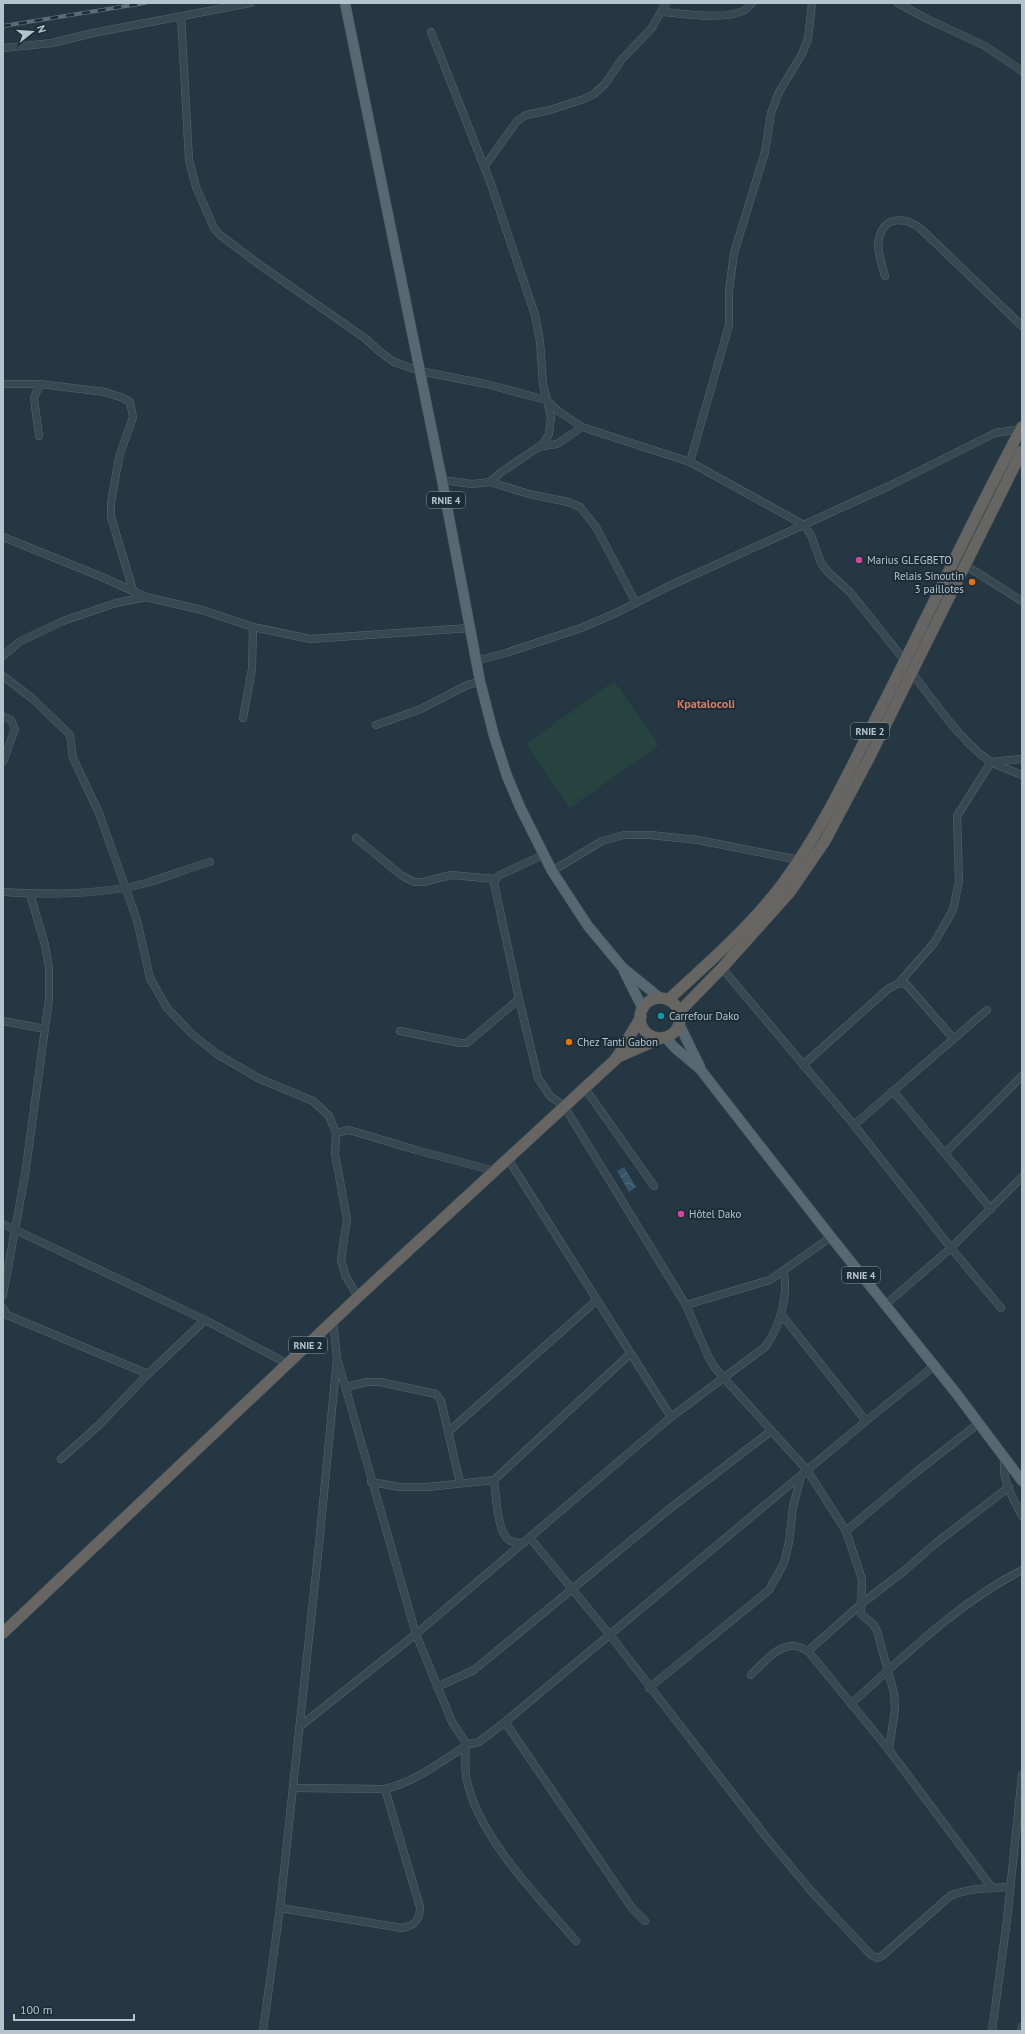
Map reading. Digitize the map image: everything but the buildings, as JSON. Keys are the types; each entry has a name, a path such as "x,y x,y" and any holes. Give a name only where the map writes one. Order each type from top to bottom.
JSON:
{"highway":[{"name":"RNIE 2","path":"664,999 706,966 744,928 782,885 799,860 822,821 905,661 961,545 1022,428"},
{"name":"RNIE 2","path":"679,1012 722,968 790,892 812,861 840,814 1022,452"},
{"path":"664,999 676,1006 679,1012 679,1024 673,1033 616,1059 642,1013 651,1001 664,999"},
{"path":"642,1013 642,1025 646,1032 653,1036 663,1037"},
{"name":"RNIE 2","path":"3,1633 358,1297 616,1059"}],"main road":[{"name":"RNIE 4","path":"345,3 442,480 480,681 507,776 543,855 588,926 622,967 664,999"},
{"name":"RNIE 4","path":"622,967 642,1013"},
{"name":"RNIE 4","path":"679,1024 700,1069"},
{"name":"RNIE 4","path":"663,1037 700,1069 934,1366 1022,1481"}],"street":[{"path":"3,48 52,43 93,33 250,3"},
{"path":"484,167 517,121 526,115 550,110 584,99 605,84 611,73 651,29 663,12 666,3"},
{"path":"663,12 694,15 730,14 744,11 752,3"},
{"path":"690,462 729,326 729,291 734,253 765,152 771,113 779,92 802,54 808,39 812,3"},
{"path":"898,3 922,17 938,22 985,46 1022,72"},
{"path":"181,16 189,160 196,187 217,231 260,265 366,339 394,362 420,371 486,384 546,400 558,411 582,428 690,462 804,525 825,567 850,592 905,661"},
{"path":"431,32 505,223 535,315 546,400 552,417 549,434 543,444 490,482"},
{"path":"885,276 879,253 879,237 885,227 894,221 906,220 914,223 1022,326"},
{"path":"3,384 40,384 105,392 114,394 130,402 133,417 119,460 111,503 111,517 133,590"},
{"path":"39,436 34,398 40,384"},
{"path":"538,447 557,444 582,428"},
{"path":"476,661 506,654 581,628 667,587 890,486 995,433 1022,428"},
{"path":"442,480 472,484 490,482 529,494 568,502 580,507 596,527 636,603"},
{"path":"3,537 133,590 146,597 202,610 253,627 310,639 470,628"},
{"path":"965,565 1022,601"},
{"path":"3,656 19,642 31,635 68,619 116,603 146,597"},
{"path":"243,718 252,669 253,627"},
{"path":"911,672 962,736 991,762 1022,775"},
{"path":"3,676 33,699 70,735 74,758 99,813 124,887 137,920 150,978 167,1008 192,1034 217,1054 258,1078 313,1101 329,1116 336,1133 335,1154 347,1219 341,1260 346,1277 358,1297"},
{"path":"376,726 421,708 464,686 480,681"},
{"path":"3,716 11,720 15,729 3,762"},
{"path":"991,762 1022,759"},
{"path":"803,1065 888,989 899,983 934,943 952,910 959,881 957,816 991,762"},
{"path":"552,871 602,840 624,835 650,835 698,840 799,860"},
{"path":"356,838 401,874 414,882 423,882 451,875 495,879 543,855"},
{"path":"3,892 30,894 74,894 124,887 146,883 184,869 210,862"},
{"path":"495,879 495,890 518,999 538,1078 550,1096 564,1106 686,1305 708,1356 716,1368 771,1432 807,1470 846,1531 862,1579 861,1614 874,1625 877,1631 895,1702 889,1750"},
{"path":"3,1295 25,1175 49,1000 49,968 46,945 30,894"},
{"path":"722,968 854,1125 951,1248 1002,1308"},
{"path":"899,983 906,984 953,1038"},
{"path":"400,1031 460,1044 467,1043 518,999"},
{"path":"854,1125 987,1010"},
{"path":"3,1021 45,1029"},
{"path":"945,1153 1022,1076"},
{"path":"584,1088 654,1186"},
{"path":"893,1091 991,1209"},
{"path":"336,1133 349,1130 495,1171"},
{"path":"508,1159 671,1417"},
{"path":"885,1305 951,1248 1022,1178"},
{"path":"3,1224 205,1320 288,1364"},
{"path":"686,1305 760,1284 784,1272 831,1237"},
{"path":"299,1727 416,1634 671,1417 765,1347 772,1338 781,1314 785,1288 784,1272"},
{"path":"448,1432 597,1300"},
{"path":"3,1308 7,1315 148,1374"},
{"path":"781,1314 866,1421"},
{"path":"61,1459 99,1425 148,1374 205,1320"},
{"path":"333,1321 337,1358 371,1482 416,1634 452,1722 466,1744 466,1778 484,1824 507,1859 576,1941"},
{"path":"371,1482 400,1486 428,1487 494,1480 630,1354"},
{"path":"263,2031 280,1908 319,1545 337,1358"},
{"path":"293,1788 385,1789 410,1781 466,1744 474,1744 479,1742 934,1366"},
{"path":"345,1387 368,1382 380,1382 436,1394 441,1401 460,1483"},
{"path":"846,1531 915,1472 979,1424"},
{"path":"437,1687 474,1670 572,1587 668,1510 771,1432"},
{"path":"1005,1460 1004,1472 1022,1516"},
{"path":"650,1688 769,1590 784,1563 789,1542 793,1507 801,1476"},
{"path":"494,1480 501,1526 505,1536 514,1542 524,1543"},
{"path":"808,1651 861,1604 899,1575 979,1508 1009,1487"},
{"path":"530,1538 572,1587 610,1635 776,1849 811,1891 870,1955 877,1958 882,1956 950,1896 962,1891 1010,1887"},
{"path":"851,1704 888,1670 969,1602 993,1586 1022,1570"},
{"path":"751,1675 764,1662 789,1646 796,1646 808,1651 889,1750 992,1888"},
{"path":"505,1722 632,1908 645,1921"},
{"path":"992,2031 1022,1775"},
{"path":"280,1908 402,1928 410,1926 416,1922 420,1914 420,1907 385,1789"}],"green space":[{"path":"614,681 659,745 570,808 526,744"}],"water":[{"path":"624,1167 636,1187 629,1192 617,1171"}],"railway":[{"path":"3,26 145,3"}],"place":[{"name":"Marius GLEGBETO","path":"859,560"},
{"name":"Relais Sinoutin 3 paillotes","path":"972,582"},
{"name":"Carrefour Dako","path":"661,1016"},
{"name":"Chez Tanti Gabon","path":"569,1042"},
{"name":"Hôtel Dako","path":"681,1214"}],"district":[{"name":"Kpatalocoli","path":"706,703"}]}
